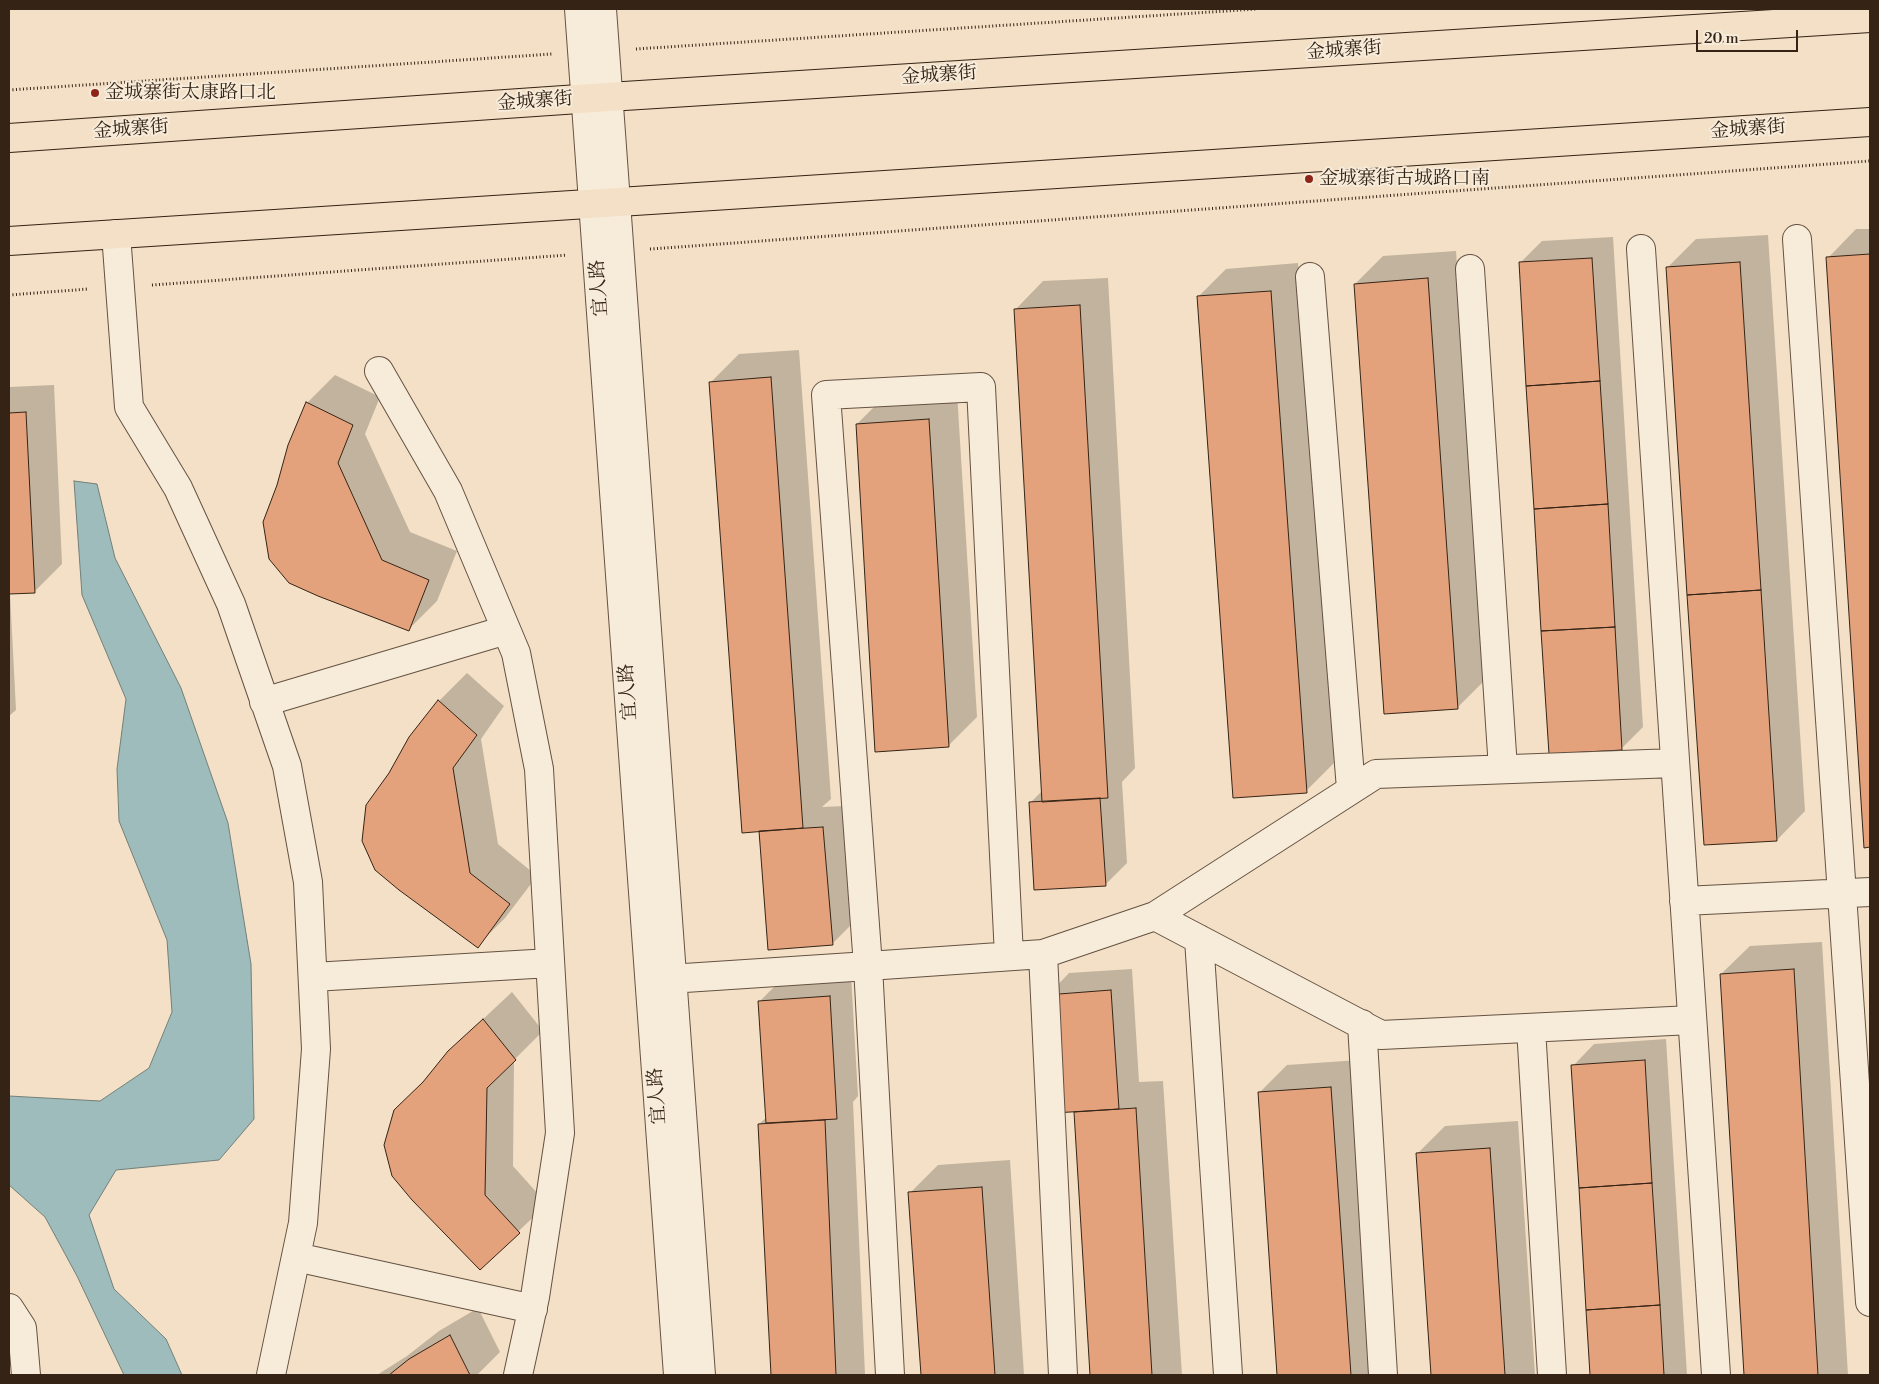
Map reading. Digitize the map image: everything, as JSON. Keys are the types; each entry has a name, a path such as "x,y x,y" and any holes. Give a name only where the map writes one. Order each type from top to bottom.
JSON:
{"main road":[{"name":"金城寨街","path":"9,138 596,98 1870,18"},
{"name":"金城寨街","path":"9,241 1870,122"}],"street":[{"name":"宜人路","path":"579,9 596,98 609,252 661,979 678,1375"},
{"name":"宜人路","path":"596,98 602,9"},
{"path":"116,234 129,407 182,497 231,604 287,766 308,882 316,1049 303,1223 272,1375"},
{"path":"1798,239 1870,1302"},
{"path":"1641,249 1716,1375"},
{"path":"1470,269 1503,769"},
{"path":"1310,277 1351,789"},
{"path":"379,371 448,491 516,653 538,769 560,1133 533,1310 518,1375"},
{"path":"890,1375 868,966 826,396 981,387 1009,956"},
{"path":"264,702 506,630"},
{"path":"661,979 1043,954 1155,916 1376,774 1675,763"},
{"path":"1684,901 1870,892"},
{"path":"1155,916 1381,1035 1692,1020"},
{"path":"1199,939 1228,1375"},
{"path":"1043,954 1063,1375"},
{"path":"313,977 550,963"},
{"name":"宜人路","path":"661,979 701,1375"},
{"path":"1362,1024 1383,1375"},
{"path":"1531,1028 1552,1375"},
{"path":"296,1257 533,1310"},
{"path":"9,1308 22,1328 26,1375"}],"path":[{"path":"9,295 1870,161"}],"water":[{"path":"74,481 97,484 115,558 181,688 228,823 251,964 254,1119 219,1160 116,1170 89,1215 114,1289 166,1339 182,1375 124,1375 77,1276 45,1217 9,1185 9,1096 100,1101 149,1068 172,1012 167,940 119,821 117,769 126,699 82,595"}],"building":[{"path":"1870,254 1870,847 1864,848 1826,257"},
{"path":"1592,258 1600,381 1526,386 1519,262"},
{"path":"1740,262 1761,590 1687,595 1666,267"},
{"path":"1428,278 1458,709 1384,714 1354,284"},
{"path":"1271,291 1307,793 1233,798 1197,296"},
{"path":"1080,305 1108,798 1042,802 1014,309"},
{"path":"771,377 803,828 742,833 709,382"},
{"path":"1600,381 1608,504 1534,509 1526,386"},
{"path":"306,402 353,425 338,463 382,560 429,580 409,631 289,583 269,559 263,522 277,485 288,445"},
{"path":"26,412 35,593 9,594 9,413"},
{"path":"929,419 949,747 875,752 856,424"},
{"path":"1608,504 1615,627 1541,631 1534,509"},
{"path":"1761,590 1777,841 1704,845 1687,595"},
{"path":"1615,627 1622,750 1549,754 1541,631"},
{"path":"438,700 477,735 453,768 470,873 510,904 478,948 375,870 362,841 366,805 389,773 409,737"},
{"path":"1100,798 1106,886 1034,890 1029,802"},
{"path":"823,827 833,945 768,950 759,831"},
{"path":"1794,969 1818,1375 1744,1375 1720,974"},
{"path":"1111,990 1119,1109 1054,1113 1046,995"},
{"path":"830,996 837,1119 766,1123 758,1001"},
{"path":"483,1019 516,1060 487,1088 485,1195 520,1233 480,1270 412,1200 392,1176 384,1145 394,1110 423,1082 448,1051"},
{"path":"1645,1060 1652,1183 1579,1188 1571,1065"},
{"path":"1331,1087 1351,1375 1277,1375 1258,1092"},
{"path":"1136,1108 1152,1375 1090,1375 1074,1112"},
{"path":"825,1120 836,1375 771,1375 758,1124"},
{"path":"1490,1148 1505,1375 1431,1375 1416,1153"},
{"path":"1652,1183 1660,1305 1586,1310 1579,1188"},
{"path":"982,1187 995,1375 921,1375 908,1192"},
{"path":"1660,1305 1664,1375 1590,1375 1586,1310"},
{"path":"450,1335 470,1375 389,1375 409,1359"}],"place":[{"name":"金城寨街太康路口北","path":"95,93"},
{"name":"金城寨街古城路口南","path":"1309,179"}]}
